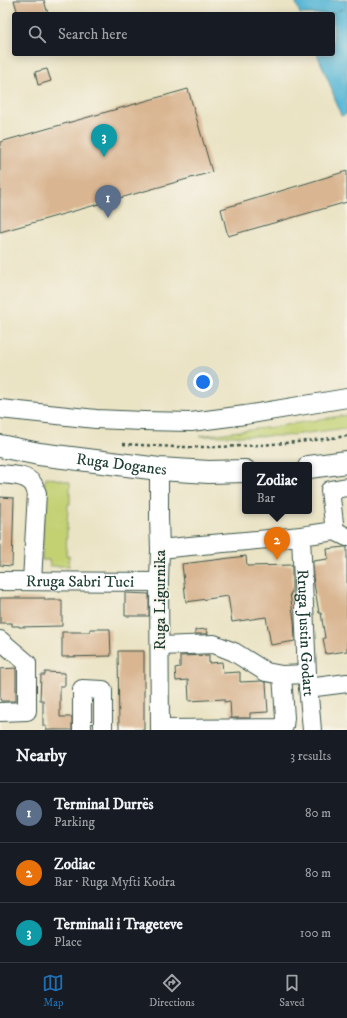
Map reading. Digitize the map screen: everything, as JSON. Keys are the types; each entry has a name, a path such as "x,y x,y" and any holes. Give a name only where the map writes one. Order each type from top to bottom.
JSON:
{"main road":[{"name":"Ruga Doganes","path":"0,446 47,455 159,469 209,472 242,471"},
{"path":"312,467 347,462"}],"street":[{"path":"0,409 96,420 191,422 245,415 347,398"},
{"name":"Ruga Ligurnika","path":"159,469 160,730"},
{"path":"0,474 24,477 32,483 36,493 32,581"},
{"path":"160,549 301,536 341,534 338,489"},
{"name":"Rruga Justin Godart","path":"301,536 308,681 312,730"},
{"name":"Rruga Sabri Tuci","path":"0,581 159,582"},
{"path":"0,640 27,663 28,711 0,712"},
{"path":"160,646 214,644 234,652 266,672 308,681 347,683"},
{"path":"160,730 277,728 284,726 285,718 282,675"},
{"path":"82,730 82,689 103,690 103,730"}],"path":[{"path":"119,444 176,447 221,446 310,441 347,436"}],"green space":[{"path":"347,415 347,428 284,436 199,436 273,427"},
{"path":"46,477 70,482 70,504 68,504 66,555 69,556 69,566 50,566 49,560 42,560 44,488"}],"water":[{"path":"295,0 347,0 347,114 341,116 318,56 335,56 335,12 299,12"}],"building":[{"path":"14,0 44,0 47,12 17,12"},
{"path":"47,69 51,81 38,85 35,72"},
{"path":"188,89 212,172 0,232 0,142"},
{"path":"347,171 347,202 228,236 221,209"},
{"path":"0,497 14,498 12,566 0,565"},
{"path":"347,547 347,651 326,654 321,613 319,613 313,577 313,561 328,559 327,549"},
{"path":"246,556 247,566 292,565 292,593 290,593 295,641 271,645 266,617 232,622 228,596 186,602 182,564"},
{"path":"125,593 149,594 149,616 125,616"},
{"path":"0,598 45,598 45,600 62,600 62,626 19,627 12,626 12,623 0,623"},
{"path":"90,629 110,629 111,656 62,657 62,632 90,632"},
{"path":"207,629 208,634 195,634 195,630"},
{"path":"118,651 144,651 144,730 119,730"},
{"path":"209,655 209,663 222,662 223,673 240,672 240,682 262,681 266,683 268,712 250,713 250,718 231,718 230,701 224,702 224,699 189,701 188,680 176,681 175,668 180,667 180,656"},
{"path":"16,668 16,701 1,701 0,669"},
{"path":"45,672 65,673 65,686 60,686 60,717 72,717 72,730 46,730 46,726 43,726 43,700 40,700 41,675 45,675"}],"ferry route":[{"path":"335,12 347,7"}],"place":[{"name":"Terminali i Trageteve","path":"104,157"},
{"name":"Terminal Durrës","path":"108,218"},
{"name":"Zodiac","path":"277,560"}]}
